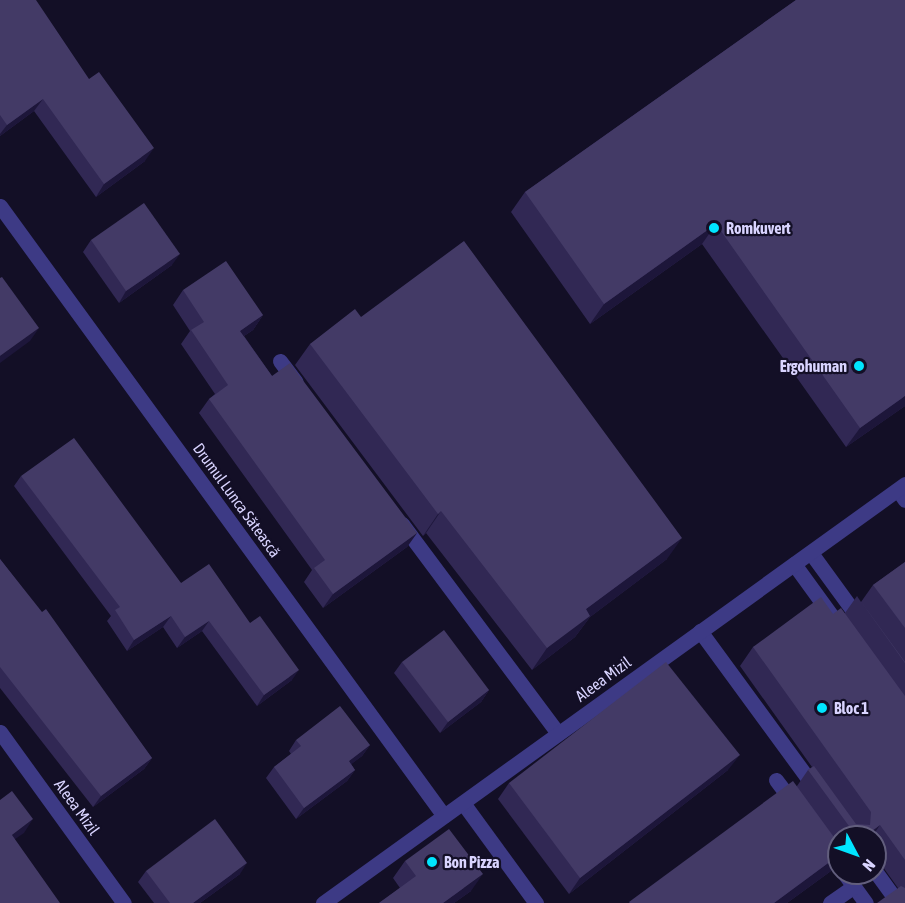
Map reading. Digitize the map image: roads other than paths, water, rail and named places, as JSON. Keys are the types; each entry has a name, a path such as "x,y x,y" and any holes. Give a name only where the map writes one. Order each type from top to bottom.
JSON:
{"street":[{"name":"Drumul Lunca Sătească","path":"0,206 444,816"},
{"path":"279,361 308,398"},
{"name":"Aleea Mizil","path":"323,903 794,564 903,491"},
{"path":"392,511 558,734"},
{"path":"811,553 871,636"},
{"path":"794,564 843,631"},
{"path":"700,632 830,809"},
{"name":"Aleea Mizil","path":"0,732 124,903"},
{"path":"776,780 804,818"},
{"path":"462,803 537,903"},
{"path":"885,885 898,903"},
{"path":"830,903 854,886 866,903"}],"place":[{"name":"Romkuvert","path":"714,228"},
{"name":"Ergohuman","path":"859,366"},
{"name":"Bloc 1","path":"822,708"},
{"name":"Bon Pizza","path":"432,862"}]}
